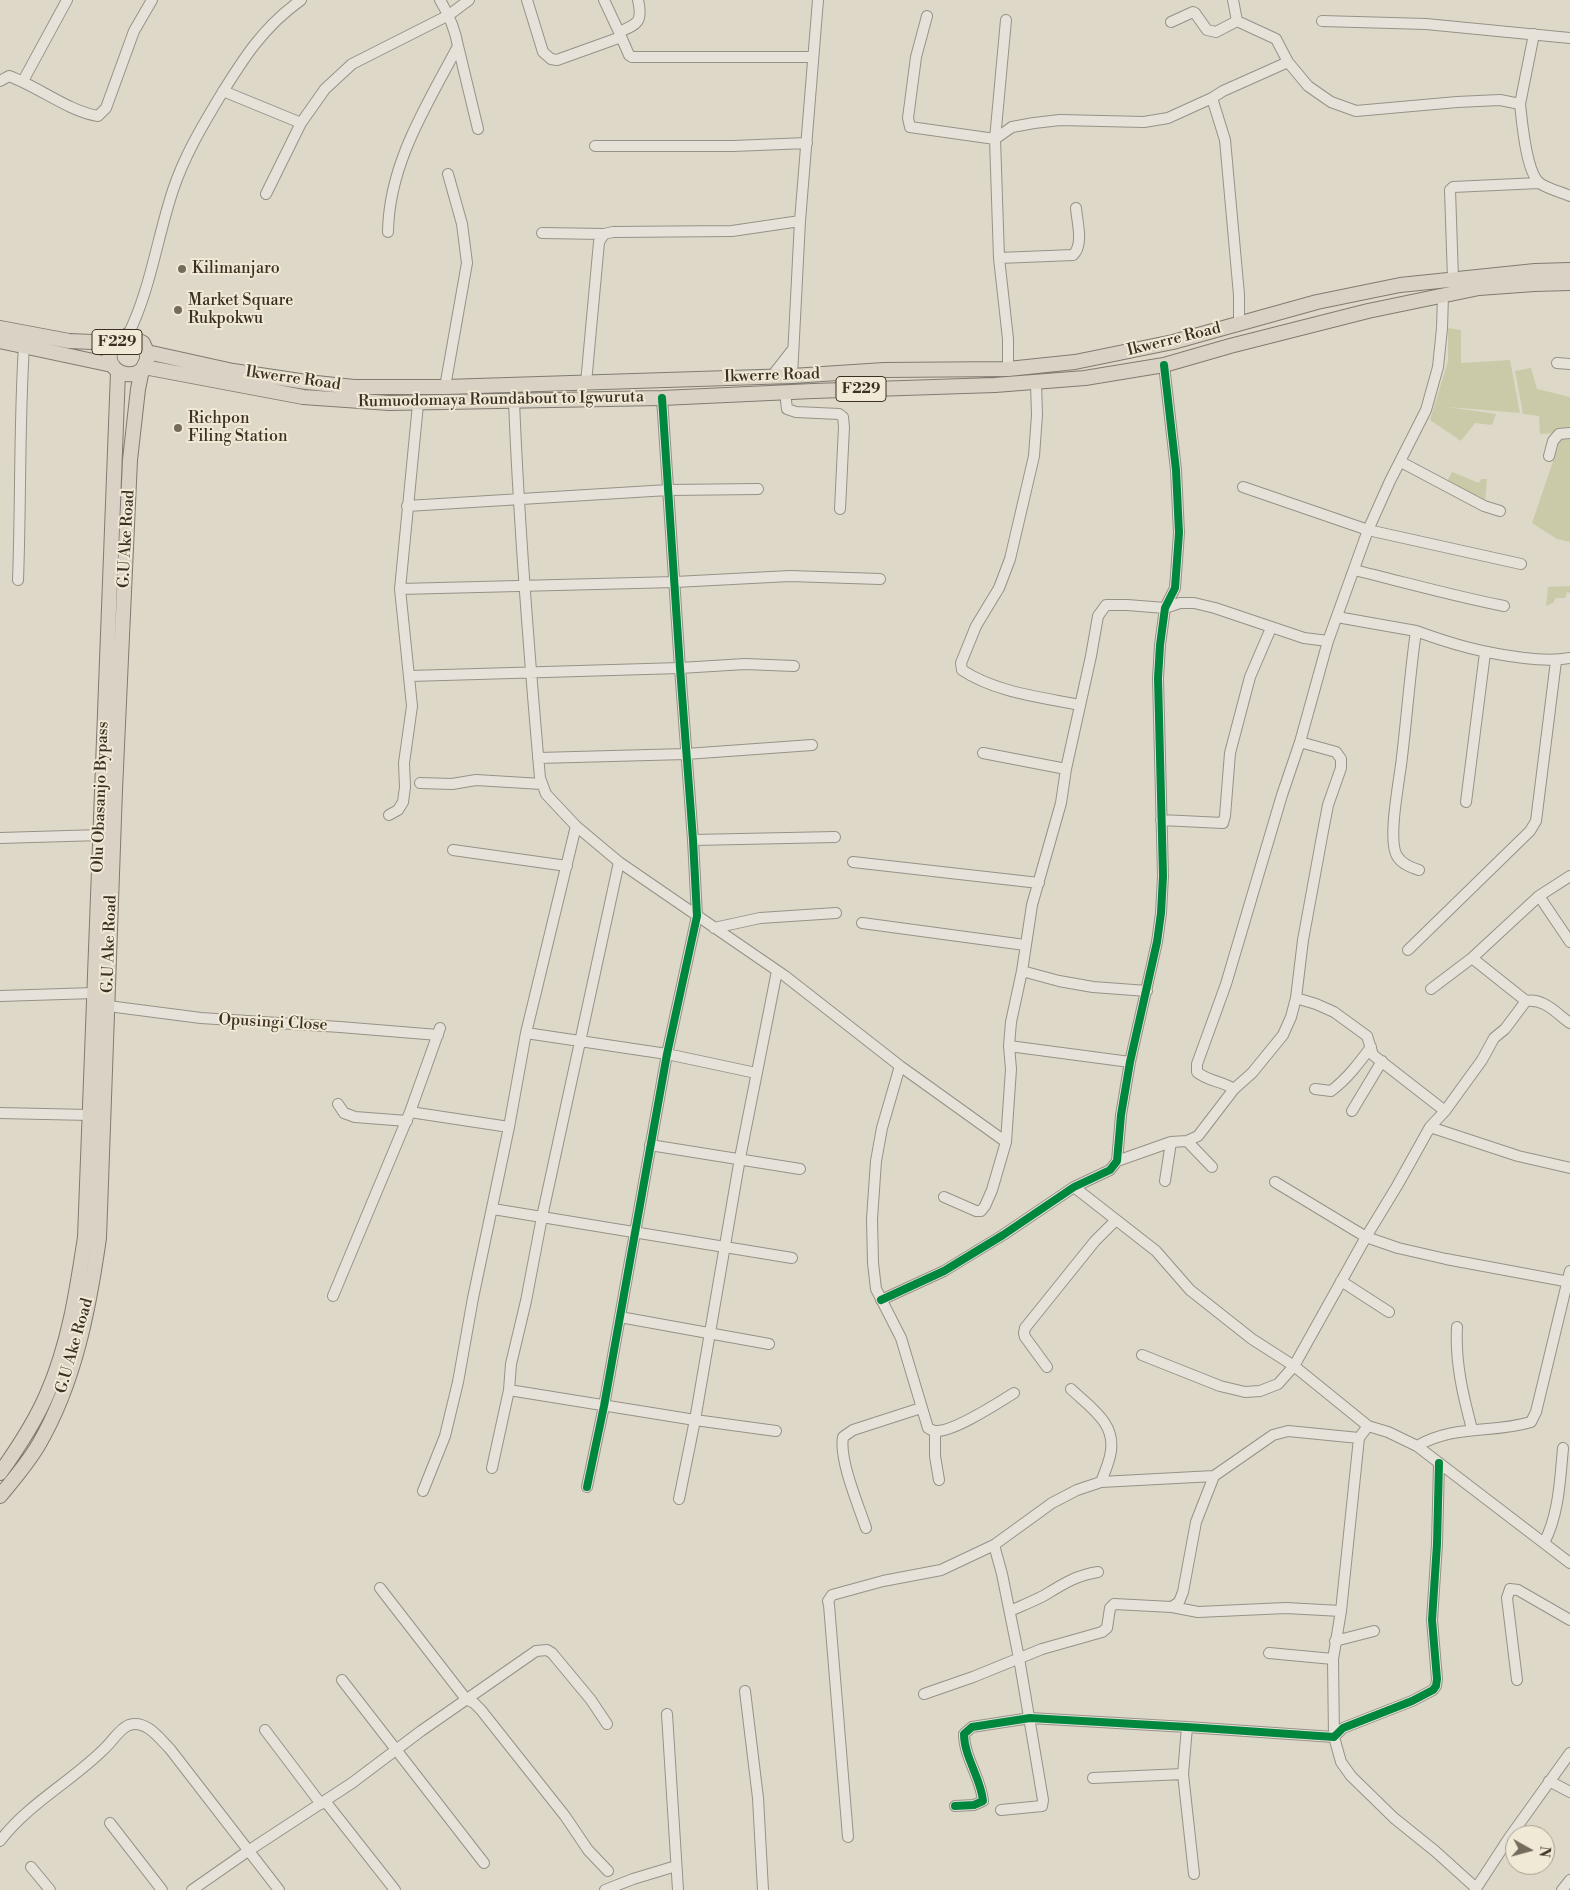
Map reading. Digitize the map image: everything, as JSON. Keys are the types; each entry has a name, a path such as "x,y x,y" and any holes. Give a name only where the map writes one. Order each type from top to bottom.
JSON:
{"main road":[{"name":"Ikwerre Road","path":"147,352 233,371 354,387 445,387 792,376 884,370 1008,369 1075,362 1117,354 1173,342 1317,302 1400,285 1535,271 1570,270"},
{"name":"Rumuodomaya Roundabout to Igwuruta","path":"143,369 303,397 364,403 418,404 662,398 1036,383 1085,378 1164,365 1325,321 1479,288 1570,283"},
{"path":"1317,302 1325,321"},
{"name":"F229","path":"0,328 77,342 116,343"},
{"name":"F229","path":"0,341 115,368 130,375 143,369 147,360 147,352 143,343 128,335 116,343 110,353 115,368"},
{"name":"Olu Obasanjo Bypass","path":"0,1473 28,1431 47,1395 58,1366 66,1338 85,1237 101,835 115,368"},
{"name":"G.U Ake Road","path":"0,1496 22,1470 39,1443 57,1408 88,1308 99,1238 115,781 130,460 136,397 143,369"},
{"path":"662,398 666,393 679,390 773,387 792,376"}],"street":[{"path":"23,81 67,0"},
{"path":"0,81 9,76 23,81 86,114 98,116 106,108 134,31 152,0"},
{"path":"128,335 150,278 173,190 198,132 259,36 301,0"},
{"path":"440,0 449,14 456,34 478,129"},
{"path":"266,194 301,123 324,88 352,64 449,14 469,0"},
{"path":"527,0 543,52 551,59 557,60 620,35 636,25 640,17 638,0"},
{"path":"604,0 629,55 632,57 813,58"},
{"path":"792,376 800,221 818,0"},
{"path":"1233,0 1236,21"},
{"path":"1171,22 1193,12 1207,30 1216,32 1236,21"},
{"path":"928,16 916,57 908,118 910,127 995,139 1012,128 1034,123 1060,120 1144,122 1168,118 1288,62"},
{"path":"1006,20 995,139 999,258 1008,339 1008,369"},
{"path":"1236,21 1276,39 1288,62 1308,86 1331,102 1356,111 1500,100 1520,104"},
{"path":"1322,21 1426,24 1570,38"},
{"path":"1534,34 1520,104 1526,147 1539,183"},
{"path":"388,232 388,211 395,178 413,132 458,46"},
{"path":"223,91 301,123"},
{"path":"1212,98 1225,140 1239,295 1239,323"},
{"path":"595,146 733,146 807,143"},
{"path":"445,387 467,263 462,224 448,174"},
{"path":"1453,279 1450,190 1453,187 1539,183 1570,196"},
{"path":"999,258 1073,255 1078,251 1079,244 1076,208"},
{"path":"542,233 604,234 613,232 732,231 800,221"},
{"path":"586,383 599,242 604,234"},
{"path":"1234,1089 1226,1084 1202,1076 1197,1072 1198,1064 1226,984 1300,742 1328,641 1368,530 1390,481 1426,410 1438,368 1443,295"},
{"path":"18,580 20,420 24,346"},
{"path":"772,376 793,349"},
{"path":"1557,363 1570,364"},
{"path":"1117,1161 1121,1116 1130,1062 1147,991 1161,913 1163,876 1158,678 1160,645 1166,608 1175,588 1179,533 1176,470 1164,365"},
{"path":"1036,383 1037,415 1034,456 1010,559 999,588 976,626 960,663 962,670 971,676 1001,688 1079,705"},
{"path":"785,392 787,409 796,412 839,414 843,417 840,509"},
{"path":"587,1487 604,1406 667,1054 697,916 662,398"},
{"path":"514,401 518,498 538,758 542,784 546,794 576,826 619,862 777,971 900,1066 1006,1142"},
{"path":"389,816 398,810 404,802 404,763 412,706 400,589 418,404"},
{"path":"1549,456 1553,441 1559,434 1570,433"},
{"path":"1401,462 1484,506 1500,511"},
{"path":"1243,487 1368,530 1521,564"},
{"path":"407,506 668,490 758,489"},
{"path":"1354,570 1401,581 1455,597 1504,606"},
{"path":"400,589 675,582 790,576 880,579"},
{"path":"944,1197 976,1211 981,1211 986,1206 992,1190 1006,1142 1011,1069 1009,1046 1011,1022 1022,971 1032,905 1061,803 1066,769 1098,616 1106,605 1166,608 1180,603 1194,604 1235,614 1304,638 1328,641"},
{"path":"1337,617 1416,631 1454,645 1484,653 1556,660 1570,658"},
{"path":"1161,820 1223,823 1226,816 1230,753 1250,677 1271,628"},
{"path":"1416,631 1395,807 1394,831 1396,855 1405,864 1419,870"},
{"path":"1466,802 1484,653"},
{"path":"1408,950 1530,831 1536,821 1556,660"},
{"path":"410,676 680,668 745,664 794,666"},
{"path":"881,1300 944,1271 1003,1235 1074,1187 1110,1170 1117,1161 1171,1142 1187,1140 1198,1136 1234,1089 1252,1073 1283,1035 1296,998 1303,940 1323,831 1328,806 1341,768 1341,758 1336,752 1300,742"},
{"path":"538,758 686,754 812,745"},
{"path":"983,753 1066,769"},
{"path":"420,783 452,784 476,780 542,784"},
{"path":"423,1491 445,1436 458,1382 473,1298 510,1127 526,1033 576,826"},
{"path":"0,838 101,835"},
{"path":"693,840 835,837"},
{"path":"453,850 567,866"},
{"path":"492,1468 509,1390 511,1364 619,862"},
{"path":"853,862 1039,883"},
{"path":"1431,989 1472,958 1539,896 1570,876"},
{"path":"1539,896 1570,942"},
{"path":"714,928 760,918 836,913"},
{"path":"862,923 1025,945"},
{"path":"1472,958 1526,1001 1535,1000 1543,1003 1570,1023"},
{"path":"679,1498 695,1420 740,1158 777,971"},
{"path":"1022,971 1067,983 1147,991"},
{"path":"0,996 94,993"},
{"path":"1296,998 1334,1012 1367,1036 1374,1055 1445,1111"},
{"path":"1142,1355 1220,1386 1245,1392 1260,1391 1278,1384 1294,1366 1430,1127 1445,1111 1482,1060 1494,1038 1505,1028 1526,1001"},
{"name":"Opusingi Close","path":"108,1006 201,1018 439,1032 408,1117"},
{"path":"526,1033 667,1054 756,1072"},
{"path":"1009,1046 1130,1062"},
{"path":"1314,1089 1331,1091 1338,1086 1348,1073 1357,1066 1371,1047"},
{"path":"1352,1112 1382,1061"},
{"path":"900,1066 882,1128 876,1161 872,1219 872,1263 876,1289 901,1338 928,1428 935,1432 946,1429 973,1417 1014,1393"},
{"path":"338,1104 344,1114 355,1117 408,1117 510,1127"},
{"path":"0,1113 90,1115"},
{"path":"333,1296 408,1117"},
{"path":"1430,1127 1518,1156 1570,1168"},
{"path":"1187,1140 1212,1167"},
{"path":"1165,1181 1171,1142"},
{"path":"650,1145 800,1169"},
{"path":"1274,1182 1366,1237 1398,1248 1446,1259 1569,1278 1536,1412 1531,1422 1519,1426 1472,1429 1432,1438 1417,1446"},
{"path":"1074,1187 1156,1251 1190,1290 1252,1339 1294,1366 1368,1426 1388,1432 1417,1446 1570,1563"},
{"path":"493,1209 792,1258"},
{"path":"1047,1367 1025,1336 1025,1328 1095,1241 1116,1220"},
{"path":"1341,1281 1389,1312"},
{"path":"620,1317 769,1344"},
{"path":"1457,1327 1456,1345 1462,1391 1472,1429"},
{"path":"1071,1389 1105,1421 1111,1433 1110,1455 1101,1482"},
{"path":"509,1390 776,1431"},
{"path":"866,1528 844,1459 841,1446 842,1436 854,1430 921,1408"},
{"path":"1368,1426 1359,1438 1333,1659 1334,1737 1341,1762 1351,1776 1394,1818 1435,1851 1475,1889 1570,1753"},
{"path":"848,1837 828,1605 830,1597 883,1581 940,1570 994,1546 1052,1503 1077,1490 1101,1482 1214,1476 1273,1435 1288,1430 1359,1438"},
{"path":"935,1432 935,1456 939,1480"},
{"path":"1544,1543 1551,1529 1555,1512 1563,1448"},
{"path":"955,1806 974,1805 983,1801 976,1772 964,1744 964,1734 972,1727 1030,1718 1334,1737 1343,1728 1412,1701 1433,1690 1437,1679 1432,1620 1437,1544 1439,1462"},
{"path":"1172,1607 1179,1602 1183,1592 1196,1522 1214,1476"},
{"path":"994,1546 1010,1611 1043,1800 1042,1806 1001,1810"},
{"path":"1010,1611 1044,1596 1063,1583 1084,1574 1098,1572"},
{"path":"380,1588 466,1699 474,1703 481,1710 565,1816 588,1850 608,1871"},
{"path":"1517,1680 1507,1598 1510,1589 1518,1590 1570,1620"},
{"path":"924,1694 973,1678 1042,1649 1102,1632 1107,1628 1110,1608 1114,1604 1172,1607 1198,1612 1286,1608 1340,1611"},
{"path":"1335,1641 1374,1631"},
{"path":"192,1890 248,1851 323,1803 466,1699 529,1655 541,1649 552,1653 607,1724"},
{"path":"1269,1653 1333,1659"},
{"path":"342,1680 484,1863"},
{"path":"745,1691 758,1798 763,1890"},
{"path":"667,1714 678,1890"},
{"path":"0,1841 30,1810 90,1762 130,1724 150,1728 170,1750 279,1890"},
{"path":"1187,1727 1183,1774 1194,1874"},
{"path":"265,1730 395,1890"},
{"path":"1093,1778 1183,1774"},
{"path":"1549,1781 1570,1792"},
{"path":"110,1823 162,1890"},
{"path":"605,1890 676,1866"},
{"path":"31,1867 50,1890"},
{"path":"1562,1890 1570,1880"}],"green space":[{"path":"1448,328 1461,330 1461,363 1510,360 1520,413 1448,407 1496,414 1492,425 1475,423 1461,441 1430,420 1448,361"},
{"path":"1531,368 1537,389 1570,397 1570,432 1540,434 1539,416 1523,414 1515,371"},
{"path":"1561,438 1570,438 1570,542 1557,539 1532,523"},
{"path":"1452,472 1479,483 1481,479 1487,479 1485,503 1445,485"},
{"path":"1570,586 1570,593 1567,592 1565,598 1556,598 1553,603 1546,606 1548,587"}],"cycle path":[{"path":"881,1300 944,1271 1003,1235 1074,1187 1110,1170 1117,1161 1121,1115 1130,1062 1157,942 1161,913 1163,876 1158,678 1165,608 1175,588 1179,533 1176,470 1164,365"},
{"path":"587,1487 604,1406 667,1054 697,916 662,398"},
{"path":"955,1806 974,1805 983,1801 982,1792 965,1743 964,1734 972,1727 1030,1718 1334,1737 1343,1728 1412,1701 1433,1690 1437,1679 1432,1620 1437,1544 1439,1463"}],"place":[{"name":"Kilimanjaro","path":"182,269"},
{"name":"Market Square Rukpokwu","path":"178,310"},
{"name":"Richpon Filing Station","path":"178,428"}]}
